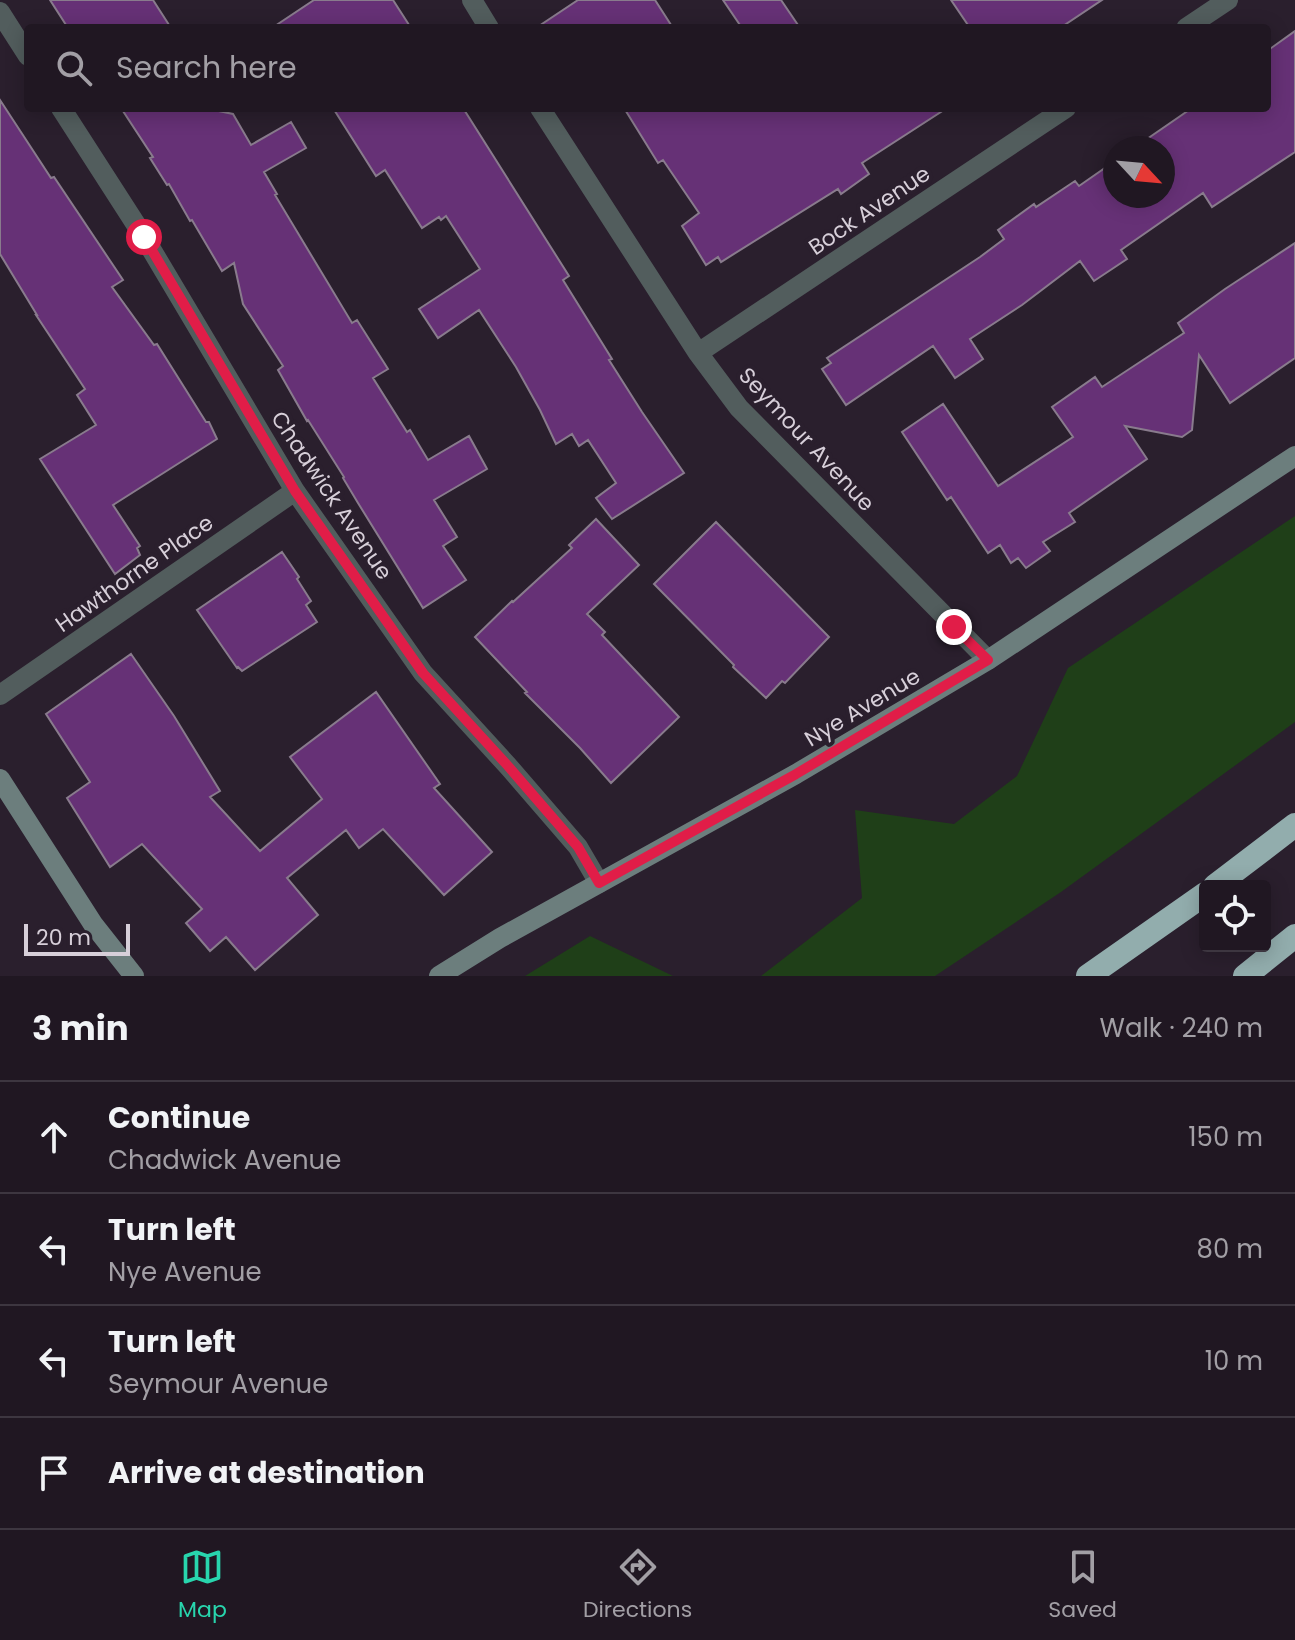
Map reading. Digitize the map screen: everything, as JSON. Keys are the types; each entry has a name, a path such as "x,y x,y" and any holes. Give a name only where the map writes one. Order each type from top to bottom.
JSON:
{"highway":[{"path":"1223,880 1295,825"},
{"path":"1088,976 1199,898"},
{"path":"1245,976 1295,936"},
{"path":"1105,976 1130,947"}],"street":[{"path":"1192,24 1228,0"},
{"path":"0,12 24,50"},
{"name":"Chadwick Avenue","path":"64,112 144,237 295,491 423,673 578,847 599,883"},
{"name":"Seymour Avenue","path":"543,112 698,353 739,408 988,660"},
{"name":"Bock Avenue","path":"698,353 1060,112"},
{"name":"Nye Avenue","path":"439,976 500,938 796,774 988,660 1295,456"},
{"name":"Hawthorne Place","path":"0,695 295,491"},
{"path":"0,779 93,924 134,976"}],"green space":[{"path":"1295,516 1295,722 1061,892 935,976 761,976 862,898 855,810 954,824 1017,776 1068,668"},
{"path":"590,936 673,976 525,976"}],"building":[{"path":"50,0 153,0 168,24 65,24"},
{"path":"314,0 393,0 408,24 278,24"},
{"path":"578,0 655,0 670,24 542,24"},
{"path":"723,0 781,0 797,24 739,24"},
{"path":"951,0 1102,0 1066,24 967,24"},
{"path":"1295,31 1295,152 1212,207 1203,193 1121,250 1127,259 1094,281 1080,261 970,339 983,359 955,378 933,346 846,405 822,369 831,363 827,358 1004,239 998,230 1034,204 1036,207 1075,181 1079,186 1103,169 1103,208 1175,208 1175,136 1151,136 1186,112 1271,112 1271,48"},
{"path":"0,100 123,280 112,287 154,345 157,344 217,439 113,505 140,546 137,548 140,555 115,574 40,459 96,425 77,395 85,389 0,254"},
{"path":"124,112 233,114 251,145 291,122 306,148 264,172 352,323 357,320 388,369 373,378 428,460 469,436 487,469 434,500 457,537 443,546 466,580 423,608 278,370 283,366 243,304 234,263 222,271 150,158 153,157"},
{"path":"336,112 466,112 569,276 563,280 612,359 609,360 684,473 612,519 596,498 616,483 588,440 579,446 572,434 556,444 516,367 479,310 438,338 419,309 480,269 446,216 422,228 385,170 376,176"},
{"path":"626,112 941,112 862,163 869,174 841,194 838,189 721,262 718,257 706,265 682,226 699,213 663,160 658,163"},
{"path":"1295,243 1295,358 1230,403 1199,355 1192,430 1182,437 1125,426 1147,459 1069,513 1075,522 1043,542 1050,551 1026,568 1018,558 1011,563 1000,545 988,553 951,497 947,500 902,432 943,404 998,486 1073,437 1052,407 1095,377 1102,387 1184,333 1178,323"},
{"path":"596,519 639,565 587,614 605,632 602,635 679,717 611,783 475,637 572,548 569,545"},
{"path":"716,522 829,637 785,683 782,681 766,698 654,584"},
{"path":"282,552 311,601 306,605 317,622 242,671 197,610"},
{"path":"131,654 220,791 210,797 260,851 322,799 290,757 376,692 440,784 434,788 492,852 444,895 383,829 359,848 346,830 287,878 318,915 255,970 226,937 210,951 186,923 202,909 142,844 110,867 67,798 90,782 46,714"}],"route":[{"path":"144,237 295,491 423,673 578,847 599,883 796,774 988,660 954,627"}]}
